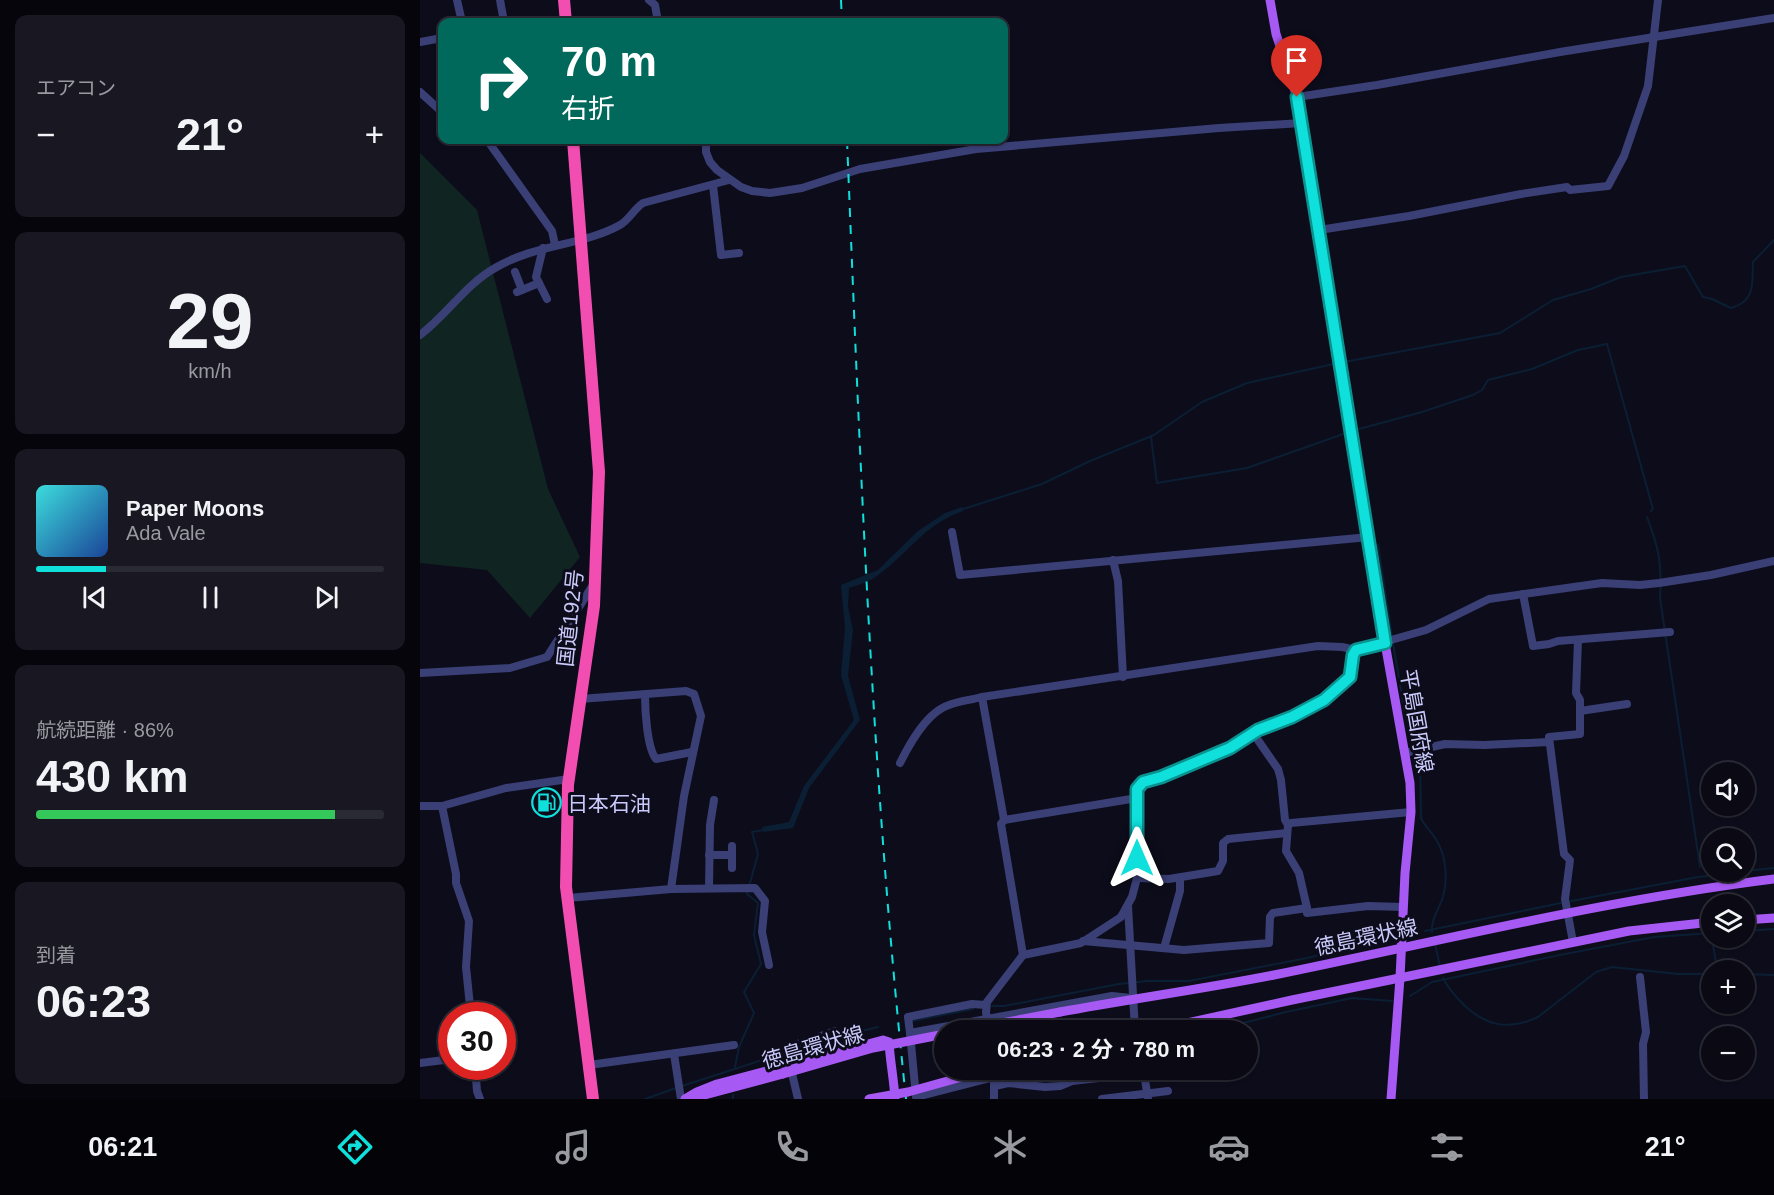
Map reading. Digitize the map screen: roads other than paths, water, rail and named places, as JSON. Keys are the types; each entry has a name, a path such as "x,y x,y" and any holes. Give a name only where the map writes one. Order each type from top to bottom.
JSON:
{"highway":[{"path":"564,0 566,18"},
{"name":"国道192号","path":"573,144 599,472 594,606 569,778 566,887 593,1099"}],"main road":[{"name":"平島国府線","path":"1270,0 1276,34 1297,97 1302,123 1351,432 1390,641 1410,783 1411,812 1391,1099"},
{"name":"徳島環状線","path":"1018,1020 1272,975 1401,947 1566,906 1774,879"},
{"path":"1755,919 1774,918"},
{"path":"1202,1020 1573,942 1647,928 1701,923"},
{"name":"徳島環状線","path":"691,1099 873,1048 934,1036"},
{"path":"685,1099 697,1092 788,1056 883,1040 889,1042 895,1099"},
{"path":"868,1099 908,1092 951,1080"}],"street":[{"path":"457,0 461,18"},
{"path":"500,0 503,18"},
{"path":"649,0 655,5 657,18"},
{"path":"1319,230 1409,216 1521,194 1567,187 1570,190 1608,186 1624,156 1641,112 1648,86 1658,0"},
{"path":"1297,97 1774,18"},
{"path":"420,42 438,39"},
{"path":"420,92 438,108"},
{"path":"706,144 710,162 729,180 752,191 770,193 802,188 860,169 976,149 1302,123"},
{"path":"490,144 552,231 555,245"},
{"path":"420,335 481,277 497,266 543,248 580,240 623,224 635,208 643,202 729,180"},
{"path":"713,185 721,255 739,253"},
{"path":"543,248 536,278 547,299"},
{"path":"515,272 520,291 539,283"},
{"path":"952,532 960,574 1369,537"},
{"path":"1113,560 1118,581 1123,676"},
{"path":"900,763 913,738 930,718 947,705 982,697 1318,646 1356,650 1426,630 1489,599 1602,583 1641,585 1661,583 1774,561"},
{"path":"420,673 510,668 547,657 595,582"},
{"path":"1523,594 1533,646 1558,641 1667,632"},
{"path":"1573,942 1566,906 1569,860 1564,854 1549,737 1580,734 1580,700 1576,693 1578,640"},
{"path":"1132,999 1112,996 986,1020 986,1005 1023,955 1083,941 1121,917 1137,878 1137,789 1143,782 1161,777 1230,748 1253,733 1292,717 1324,700 1350,677 1353,655 1356,650"},
{"path":"580,699 686,691 694,694 701,716 684,796 672,889"},
{"path":"645,694 646,723 651,753 656,759 692,752"},
{"path":"982,697 1004,820"},
{"path":"1580,711 1627,705"},
{"path":"1253,733 1278,769 1288,829 1286,851 1299,873 1308,913 1368,906 1403,907"},
{"path":"1405,753 1445,744 1549,742"},
{"path":"420,806 442,806 506,788 569,778"},
{"path":"1023,955 1000,824 1004,820 1137,798"},
{"path":"709,888 710,825 714,800"},
{"path":"442,806 456,883 470,921 466,967 470,1002"},
{"path":"1137,878 1180,878 1218,871 1223,861 1223,843 1228,839 1288,829 1292,823 1411,812"},
{"path":"732,846 732,868"},
{"path":"709,855 732,855"},
{"path":"1164,948 1180,891 1180,878"},
{"path":"568,898 672,889 754,888 765,901 762,932 769,965"},
{"path":"1128,904 1134,1020"},
{"path":"1083,941 1184,950 1269,943 1270,917 1273,912 1307,908"},
{"path":"1640,977 1646,1032 1643,1044 1644,1099"},
{"path":"973,1080 916,1098 908,1017 972,1005 986,1005"},
{"path":"910,1033 934,1029"},
{"path":"798,1099 786,1048 835,1031"},
{"path":"589,1065 734,1045"},
{"path":"674,1054 681,1099"},
{"path":"420,1063 438,1061"},
{"path":"476,1080 480,1099"},
{"path":"994,1099 995,1080"},
{"path":"995,1086 1008,1083 1045,1087 1060,1086 1079,1080"},
{"path":"1145,1080 1148,1096"},
{"path":"1107,1099 1148,1096 1168,1090"}],"water":[{"path":"962,507 963,511 937,524 875,577 849,588 848,607 853,630 848,676 860,720 809,788 793,828 763,832 762,827 789,822 804,786 854,720 841,675 845,628 841,585 878,570 918,531 945,513"}],"waterway":[{"path":"1344,362 1500,333 1553,300 1621,277 1685,266 1703,297 1731,308 1739,305 1749,296 1753,262 1774,240"},
{"path":"1355,430 1473,395 1482,390 1488,380 1532,369 1578,350 1607,344 1653,509 1651,511"},
{"path":"963,509 1042,484 1090,461 1154,435 1202,402 1247,383 1338,363"},
{"path":"1151,437 1157,483 1247,468 1349,432"},
{"path":"1345,433 1362,533"},
{"path":"1647,517 1659,556 1660,598 1700,867"},
{"path":"1378,545 1392,637"},
{"path":"1393,643 1405,714 1420,747"},
{"path":"1420,753 1421,818 1440,847 1445,868 1445,890 1434,918 1432,932"},
{"path":"735,1067 739,1047 754,1013 744,992 761,964 754,935 758,903 747,894 758,854 752,832 764,830"},
{"path":"1755,870 1774,868"},
{"path":"1425,931 1701,877"},
{"path":"1755,930 1774,929"},
{"path":"1410,996 1432,982 1654,937 1701,934"},
{"path":"992,1006 1004,1006 1119,984 1189,981 1380,941"},
{"path":"1435,944 1440,966"},
{"path":"1714,948 1715,960"},
{"path":"1443,978 1460,1001 1478,1016 1496,1024 1506,1025 1527,1022 1538,1017 1596,972 1612,967 1678,974 1701,974"},
{"path":"1755,974 1774,975"},
{"path":"1255,1020 1352,998 1392,1001"},
{"path":"912,1021 973,1009"},
{"path":"682,1086 821,1041 878,1027"},
{"path":"645,1099 676,1088"}],"railway":[{"path":"841,0 842,18"},
{"path":"847,144 862,500 876,740 884,860 906,1099"}],"place":[{"name":"日本石油","path":"546,803"}]}
